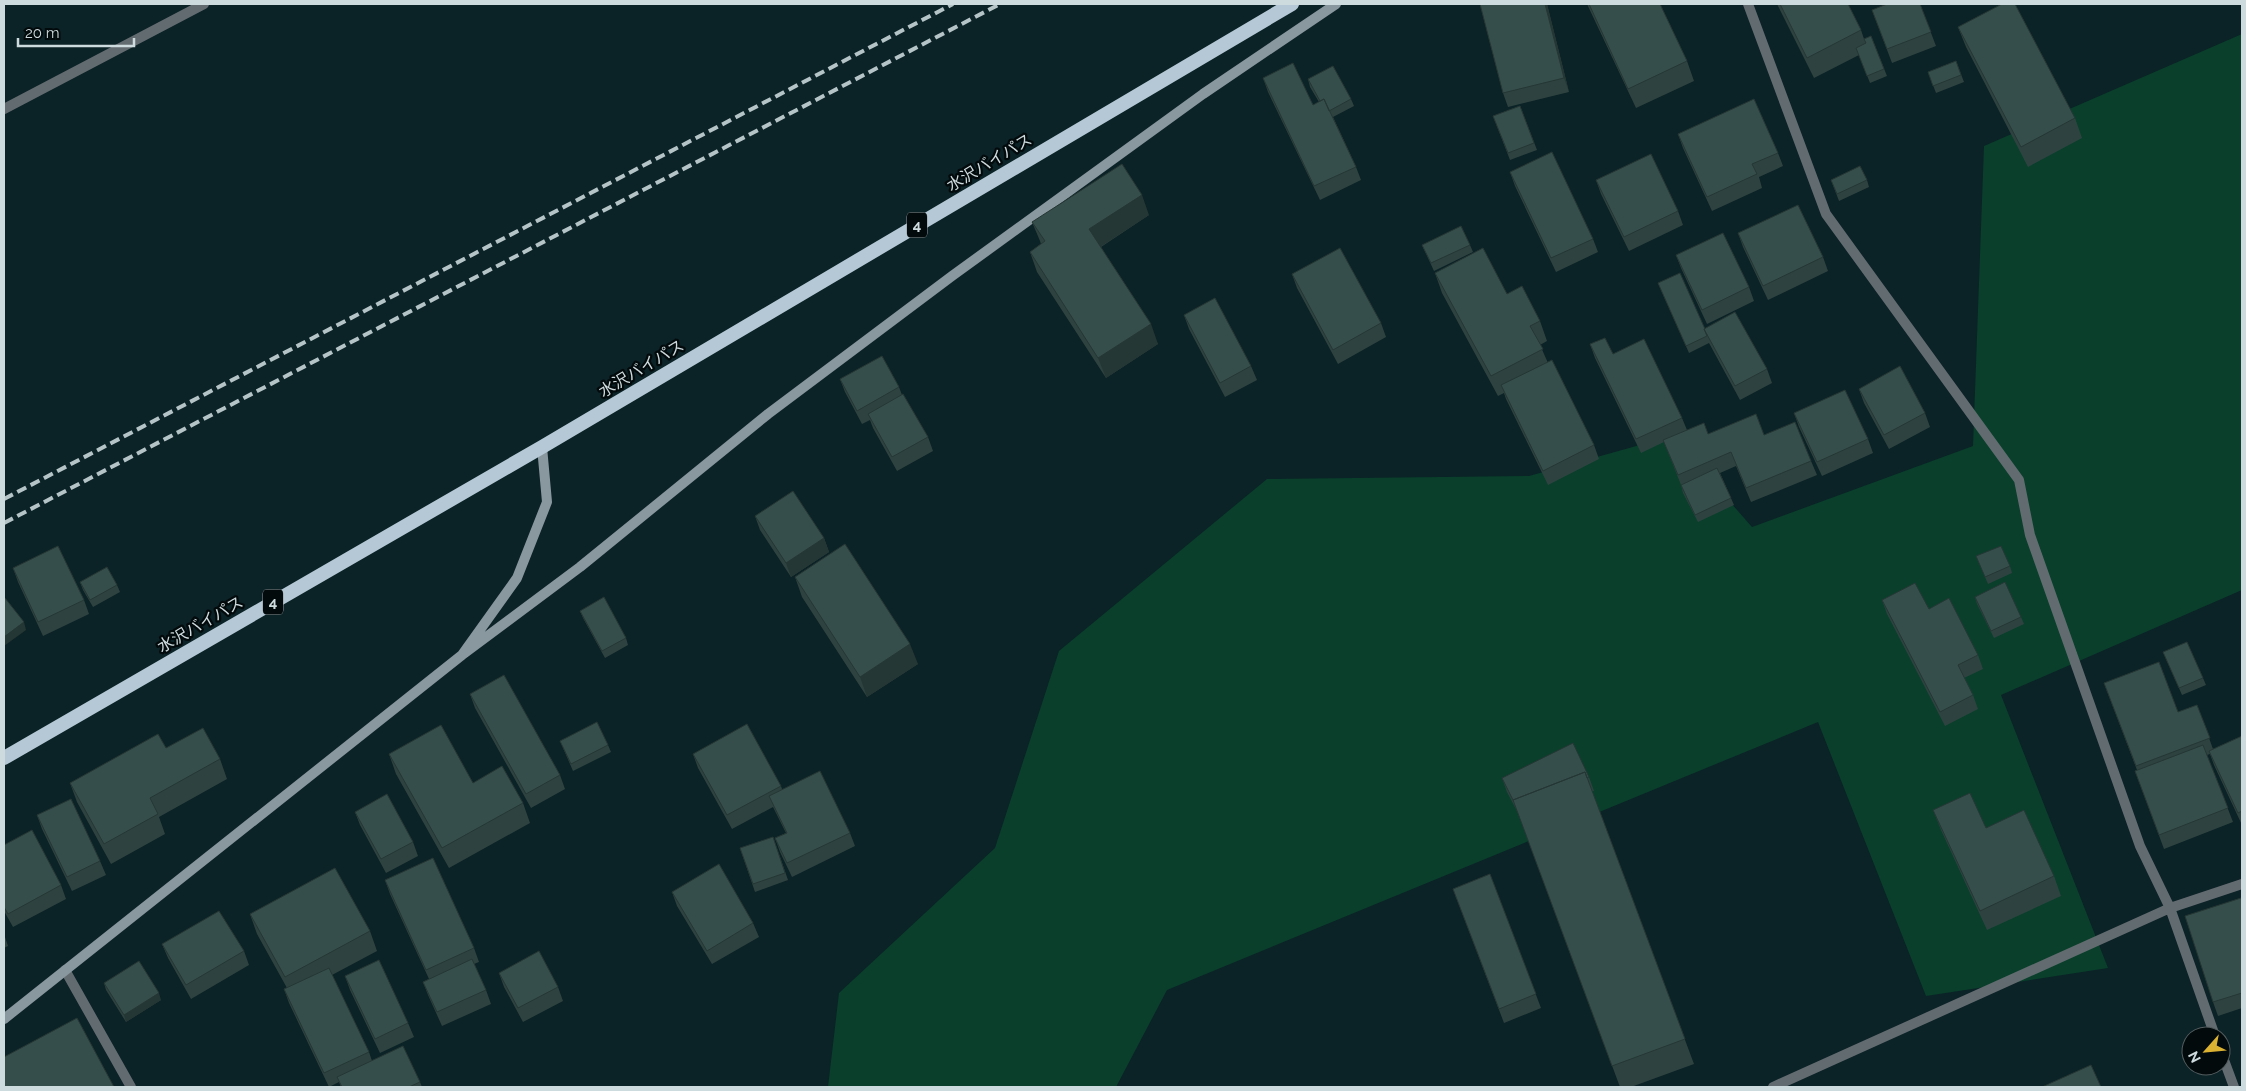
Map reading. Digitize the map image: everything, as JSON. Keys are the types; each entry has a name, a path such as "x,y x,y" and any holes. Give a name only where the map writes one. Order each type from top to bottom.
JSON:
{"highway":[{"name":"水沢バイパス","path":"4,758 542,447 1292,4"}],"main road":[{"path":"4,1019 462,655 580,566 768,414 952,276 1203,94 1336,4"},
{"path":"462,655 517,578 547,502 542,447"}],"street":[{"path":"4,109 204,4"},
{"path":"1748,4 1826,214 2018,480 2030,535 2140,846 2170,908 2212,1026"},
{"path":"1773,1087 2170,908 2242,884"},
{"path":"66,970 131,1087"}],"green space":[{"path":"2242,34 2242,590 2001,695 2108,968 1926,996 1818,722 1167,990 1116,1087 828,1087 839,993 995,848 1059,651 1267,479 1529,476 1672,436 1752,527 1973,446 1984,146"}],"building":[{"path":"1480,4 1545,4 1564,78 1503,93"},
{"path":"1589,4 1660,4 1687,61 1628,89"},
{"path":"1780,4 1848,4 1861,30 1807,58"},
{"path":"1887,4 1920,4 1931,32 1887,49 1872,10"},
{"path":"2002,4 2015,4 2075,118 2021,147 1958,27"},
{"path":"1871,36 1884,69 1867,76 1856,48 1866,43 1864,39"},
{"path":"1956,61 1961,75 1933,86 1928,72"},
{"path":"1293,63 1313,105 1324,99 1356,167 1314,186 1263,78"},
{"path":"1333,66 1351,99 1329,111 1324,99 1320,101 1308,79"},
{"path":"1754,99 1778,153 1752,164 1757,174 1707,197 1678,134"},
{"path":"1520,106 1534,143 1508,153 1493,116"},
{"path":"1552,152 1593,239 1551,258 1510,172"},
{"path":"1651,154 1678,211 1624,237 1596,180"},
{"path":"1122,164 1142,195 1089,229 1151,324 1098,358 1030,252 1045,241 1032,222"},
{"path":"1860,166 1867,180 1837,194 1831,180"},
{"path":"1798,205 1823,257 1763,286 1738,233"},
{"path":"1461,226 1470,245 1431,263 1422,245"},
{"path":"1723,233 1749,287 1702,310 1676,255"},
{"path":"1340,248 1381,323 1333,350 1292,274"},
{"path":"1483,248 1507,294 1522,286 1540,321 1530,326 1543,349 1491,376 1435,273"},
{"path":"1680,273 1707,336 1686,346 1658,283"},
{"path":"1215,298 1251,366 1220,383 1184,315"},
{"path":"1735,312 1767,369 1735,386 1704,329"},
{"path":"1605,338 1613,354 1644,339 1682,418 1636,439 1590,344"},
{"path":"882,356 899,387 857,411 840,379"},
{"path":"1552,360 1594,445 1543,471 1501,385"},
{"path":"1900,366 1925,413 1884,435 1859,389"},
{"path":"1845,390 1868,439 1817,462 1794,413"},
{"path":"903,394 928,437 892,457 868,414"},
{"path":"1756,414 1764,435 1795,422 1811,461 1746,488 1731,452 1678,475 1663,440 1704,423 1708,434"},
{"path":"1717,468 1731,498 1695,515 1681,485"},
{"path":"793,491 824,538 786,563 755,516"},
{"path":"845,544 910,644 860,677 795,577"},
{"path":"58,546 84,600 38,622 13,568"},
{"path":"2001,546 2010,566 1985,577 1976,556"},
{"path":"107,567 117,585 90,600 80,582"},
{"path":"2005,582 2021,617 1991,631 1975,597"},
{"path":"1915,583 1929,609 1949,598 1978,655 1958,665 1973,695 1940,712 1882,600"},
{"path":"604,597 626,638 602,651 580,611"},
{"path":"4,599 24,622 4,637"},
{"path":"2187,642 2203,678 2179,688 2163,652"},
{"path":"2159,662 2178,712 2197,705 2210,738 2136,766 2104,683"},
{"path":"504,675 560,775 526,794 470,694"},
{"path":"597,722 608,745 571,764 560,741"},
{"path":"747,724 781,786 727,815 693,754"},
{"path":"441,725 473,783 502,766 523,803 442,848 389,754"},
{"path":"203,728 220,759 150,798 158,814 104,844 70,783 158,734 166,748"},
{"path":"2242,736 2242,811 2238,813 2209,751"},
{"path":"1573,743 1589,777 1587,778 1585,772 1513,800 1502,778"},
{"path":"2203,745 2228,808 2159,835 2135,771"},
{"path":"820,771 850,833 787,863 775,838 787,833 769,796"},
{"path":"1585,772 1685,1039 1612,1066 1513,800"},
{"path":"1970,793 1986,828 2024,810 2054,876 1980,911 1933,810"},
{"path":"387,794 413,842 381,859 355,812"},
{"path":"71,799 100,861 67,877 37,815"},
{"path":"32,830 61,885 8,914 4,907 4,845"},
{"path":"773,837 785,873 753,884 740,848"},
{"path":"433,858 474,948 426,970 385,880"},
{"path":"719,864 753,923 707,951 672,892"},
{"path":"335,868 370,931 285,977 250,914"},
{"path":"1490,874 1536,994 1499,1009 1453,889"},
{"path":"2241,898 2242,993 2213,1002 2185,916"},
{"path":"219,911 244,951 186,985 162,944"},
{"path":"539,951 558,987 518,1008 499,973"},
{"path":"472,959 486,990 437,1012 423,982"},
{"path":"379,960 408,1023 375,1039 345,976"},
{"path":"139,961 159,993 124,1015 104,983"},
{"path":"329,968 369,1052 324,1073 284,989"},
{"path":"77,1018 114,1087 4,1087 4,1057"},
{"path":"403,1046 420,1082 409,1087 342,1087 337,1077"},
{"path":"2091,1065 2101,1087 2042,1087"}],"railway":[{"path":"4,499 953,4"},
{"path":"4,523 1000,4"}]}
